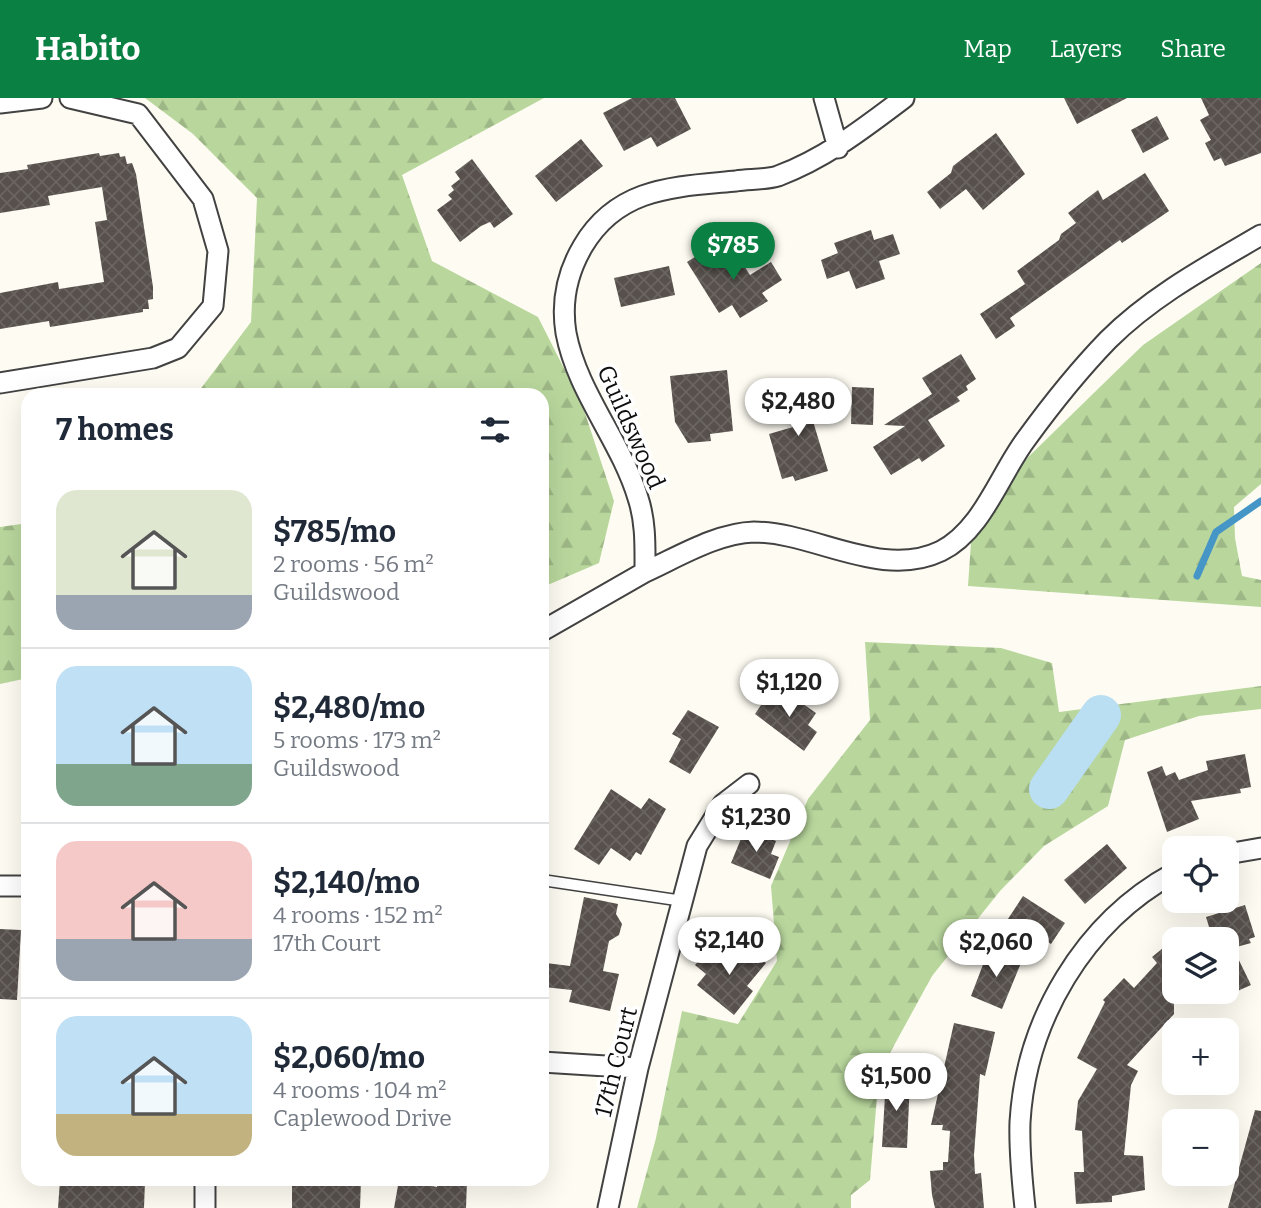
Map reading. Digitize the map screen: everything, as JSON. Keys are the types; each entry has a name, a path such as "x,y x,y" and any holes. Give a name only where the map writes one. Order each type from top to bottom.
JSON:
{"street":[{"path":"0,103 42,98"},
{"path":"0,383 153,358 178,348 213,306 218,251 203,199 138,114 70,98"},
{"path":"824,98 838,148"},
{"name":"Guildswood","path":"645,572 646,534 638,498 585,385 566,335 563,307 576,258 603,217 625,201 654,192 708,183 776,177 838,148 904,98"},
{"path":"549,627 645,572 717,540 752,532 788,535 879,560 915,559 941,551 964,533 1026,439 1109,340 1179,283 1261,235"},
{"name":"17th Court","path":"608,1208 638,1068 697,846 723,804 749,784"},
{"path":"1239,852 1261,848"},
{"path":"1025,1208 1020,1153 1023,1095 1039,1032 1049,1007 1069,971 1092,940 1141,894 1162,881"},
{"path":"0,886 21,886"},
{"path":"549,1062 638,1068"},
{"path":"205,1186 205,1208"}],"lane":[{"path":"549,881 683,901"}],"green space":[{"path":"145,98 544,98 402,175 432,261 538,317 582,404 614,501 599,563 549,584 549,388 201,388 251,322 257,198 193,134"},
{"path":"1261,263 1261,484 1234,507 1235,538 1242,576 1261,580 1261,607 968,586 971,542 1020,465 1143,345"},
{"path":"21,524 21,680 0,684 0,527"},
{"path":"865,642 1001,648 1052,663 1059,712 1261,686 1261,709 1199,716 1125,740 1108,806 1044,846 1000,891 932,976 879,1073 870,1180 851,1195 851,1208 637,1208 656,1138 682,1011 738,1024 777,961 771,886 808,799 870,720"}],"building":[{"path":"632,98 675,98 691,129 657,147 651,137 624,151 603,113"},
{"path":"1064,98 1127,98 1077,124"},
{"path":"1201,98 1261,98 1261,153 1225,166 1221,158 1214,161 1205,143 1211,140 1200,120 1209,115"},
{"path":"1157,116 1169,139 1143,153 1131,130"},
{"path":"996,133 1025,174 983,210 966,189 940,209 927,192 951,173 953,166"},
{"path":"581,139 603,166 556,202 535,176"},
{"path":"99,153 100,156 119,153 120,157 125,156 127,164 132,163 136,174 153,287 153,299 148,300 149,309 50,327 49,321 0,329 0,293 58,282 59,289 104,282 95,222 107,220 102,187 48,196 50,205 0,213 0,173 28,169 27,165"},
{"path":"472,159 513,214 494,228 490,222 481,226 460,242 437,210 452,199 448,195 454,190 451,186 460,179 455,172"},
{"path":"1145,173 1169,211 1122,243 1120,240 1010,318 1015,326 996,339 980,314 1025,284 1017,271 1059,240 1061,234 1076,223 1068,213 1098,190 1103,200"},
{"path":"871,230 874,240 893,234 900,254 879,261 885,279 856,289 849,271 827,279 821,260 838,253 834,243"},
{"path":"706,250 709,256 719,250 728,264 739,258 750,275 771,262 782,280 762,293 768,301 740,318 732,305 719,313 687,262"},
{"path":"669,266 675,295 621,307 614,278"},
{"path":"961,354 976,379 966,386 968,390 957,397 960,401 928,420 945,446 922,462 919,458 891,475 873,447 905,426 884,425 932,394 922,378"},
{"path":"727,370 733,431 710,434 711,441 688,443 675,422 670,376"},
{"path":"800,378 828,471 795,481 793,476 782,479 769,434 793,427 781,383"},
{"path":"852,387 874,388 873,425 851,424"},
{"path":"786,692 816,713 808,725 817,732 804,751 755,714 768,695 779,702"},
{"path":"688,710 719,727 690,774 669,762 681,739 672,734"},
{"path":"1245,754 1251,787 1240,789 1241,793 1191,801 1199,819 1167,832 1147,772 1162,766 1166,776 1175,772 1179,780 1208,770 1206,761"},
{"path":"611,789 641,809 649,798 666,809 641,855 636,852 630,861 611,848 599,865 574,849"},
{"path":"745,829 776,841 771,854 779,857 770,879 731,863"},
{"path":"1107,844 1127,868 1085,904 1064,880"},
{"path":"1023,896 1065,923 1051,944 1042,938 1038,944 1006,922"},
{"path":"584,897 618,904 616,914 622,924 619,935 609,941 603,971 619,974 610,1011 569,1002 572,990 549,988 549,963 570,966"},
{"path":"1245,905 1255,937 1249,939 1251,943 1239,946 1239,927 1209,927 1206,917 1219,913 1239,913 1239,907"},
{"path":"0,929 21,930 17,1000 0,999"},
{"path":"714,943 738,963 750,949 766,963 747,986 753,991 734,1015 697,985 706,974 695,965"},
{"path":"989,949 1021,963 1002,1009 971,996"},
{"path":"1162,949 1162,1004 1174,1004 1174,1014 1170,1018 1162,1018 1162,1027 1127,1065 1138,1071 1131,1085 1124,1155 1143,1156 1145,1190 1112,1196 1112,1202 1076,1204 1074,1172 1084,1172 1082,1131 1075,1130 1078,1101 1097,1069 1077,1058 1105,1002 1103,1000 1124,978 1134,988 1157,963 1152,957"},
{"path":"1239,960 1251,985 1239,990"},
{"path":"954,1023 995,1032 985,1076 980,1074 974,1155 975,1174 981,1173 984,1208 935,1208 932,1195 930,1171 943,1170 943,1162 948,1162 950,1131 942,1130 943,1125 931,1125"},
{"path":"886,1078 910,1079 907,1148 882,1147"},
{"path":"1255,1110 1261,1111 1261,1208 1228,1208 1234,1186 1239,1186 1239,1168"},
{"path":"60,1186 145,1186 144,1208 58,1208"},
{"path":"292,1186 361,1186 360,1208 292,1208"},
{"path":"398,1186 467,1186 466,1208 394,1208"}],"waterway":[{"path":"1197,576 1216,532 1261,501"},
{"path":"1049,789 1101,715"}]}
